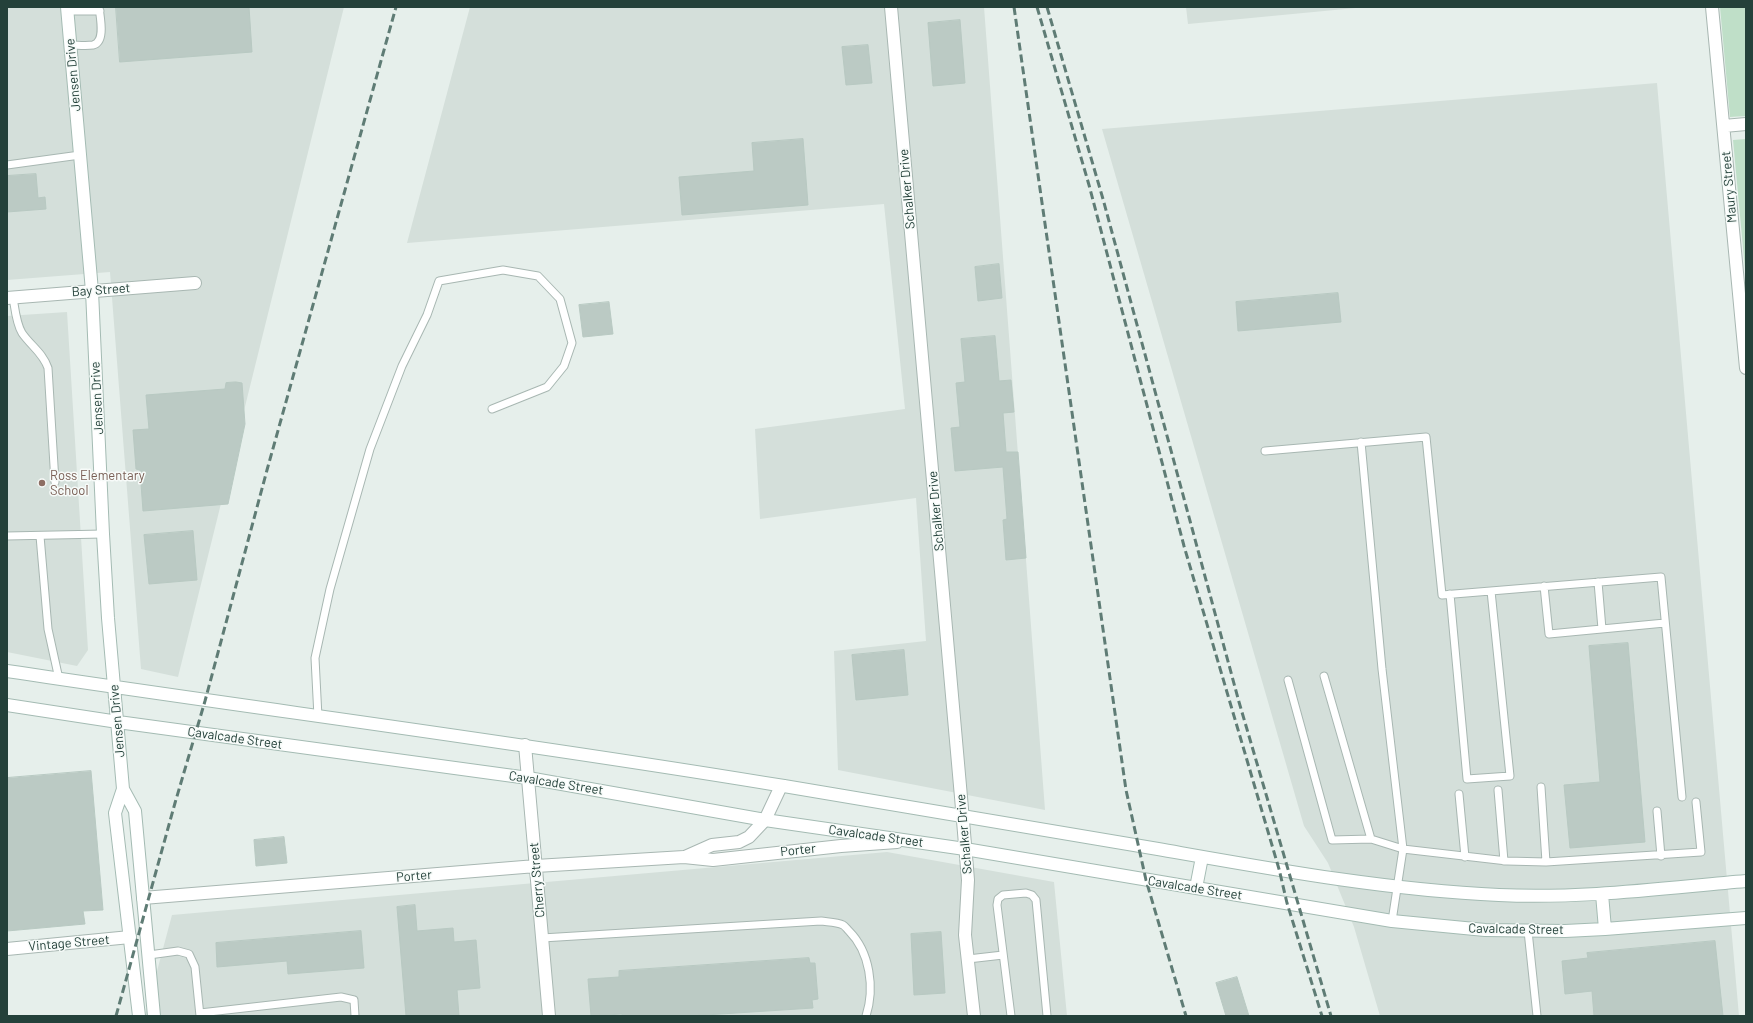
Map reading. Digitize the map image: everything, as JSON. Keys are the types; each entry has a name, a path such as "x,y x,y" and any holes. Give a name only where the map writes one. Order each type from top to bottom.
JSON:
{"main road":[{"name":"Schalker Drive","path":"891,7 963,816 968,880 965,935 974,1016"},
{"name":"Maury Street","path":"1712,7 1744,323 1746,368"},
{"name":"Jensen Drive","path":"67,9 92,291 103,534 123,789 115,813 139,1016"},
{"path":"1724,126 1746,124"},
{"name":"Bay Street","path":"10,298 195,283"},
{"path":"7,671 318,717 525,744 1397,888 1502,895 1602,894 1746,880"},
{"name":"Cavalcade Street","path":"7,704 118,722 528,778 765,820 965,849 1392,921 1485,930 1528,931 1605,929 1746,918"},
{"name":"Cherry Street","path":"525,744 549,1016"},
{"name":"Porter","path":"684,857 712,845 739,842 749,837 765,820 781,786"},
{"name":"Jensen Drive","path":"123,789 135,811 154,1016"},
{"name":"Porter","path":"143,898 536,866 684,857 713,860 841,846 912,841"},
{"path":"1196,888 1202,857"},
{"path":"1602,894 1605,929"},
{"name":"Vintage Street","path":"7,949 130,937"}],"lane":[{"path":"67,9 99,9 101,32 100,39 97,43 92,45 70,45"},
{"path":"7,165 80,155"},
{"path":"318,717 315,658 330,589 370,449 402,366 427,315 439,281 503,270 538,276 560,299 572,343 564,366 547,387 492,409"},
{"path":"10,298 22,333 42,356 48,368 55,482"},
{"path":"1265,451 1426,437 1442,595 1661,577 1682,797"},
{"path":"1361,442 1382,669 1403,849 1392,921"},
{"path":"7,536 103,534"},
{"path":"40,536 48,629 59,679"},
{"path":"1598,582 1602,629"},
{"path":"1544,586 1549,634 1665,623"},
{"path":"1450,594 1467,778 1510,776 1491,591"},
{"path":"1324,676 1371,839"},
{"path":"1288,680 1332,840 1371,839 1403,849 1504,861 1546,862 1661,856 1701,852 1696,802"},
{"path":"1541,787 1546,862"},
{"path":"1498,790 1504,861"},
{"path":"1459,794 1465,857"},
{"path":"1657,811 1661,856"},
{"path":"1011,1016 997,905 998,899 1003,895 1026,893 1032,895 1036,900 1047,1016"},
{"path":"542,938 821,921 843,925 857,938 866,957 869,978 869,1006 866,1016"},
{"path":"1528,931 1537,1016"},
{"path":"149,955 178,952 189,954 195,967 200,1014 341,997 354,1000 355,1016"},
{"path":"968,959 1003,955"}],"shaded area":[{"path":"7,7 344,7 178,677 141,669 110,272 7,280"},
{"path":"470,7 984,7 1045,810 838,770 834,651 926,641 916,498 760,519 755,429 905,409 884,204 407,243"},
{"path":"1186,7 1366,7 1188,24"},
{"path":"1657,83 1739,1016 1380,1016 1354,927 1328,863 1304,826 1102,129"},
{"name":"Ross Elementary School","path":"67,312 88,650 77,666 7,652 7,316"},
{"path":"887,852 1054,882 1067,1016 145,1016 172,915"}],"green space":[{"path":"1720,7 1746,7 1746,116 1730,117"},
{"path":"1746,139 1746,280 1733,140"}],"building":[{"path":"116,7 249,7 252,52 120,62"},
{"path":"960,20 965,83 933,86 928,23"},
{"path":"868,45 872,83 846,85 842,47"},
{"path":"803,139 808,205 682,215 679,177 754,171 752,143"},
{"path":"36,174 38,198 45,197 46,209 7,212 7,176"},
{"path":"999,264 1002,298 978,301 975,267"},
{"path":"1338,293 1341,322 1238,331 1236,302"},
{"path":"609,302 613,334 583,337 579,305"},
{"path":"995,336 999,381 1011,380 1014,412 1003,413 1006,452 1018,452 1026,558 1006,560 1003,520 1007,519 1003,467 955,471 951,428 960,427 956,383 965,382 961,339"},
{"path":"226,383 242,383 245,424 228,504 143,511 140,470 136,469 133,430 149,429 146,395 225,389"},
{"path":"193,531 197,580 149,584 144,535"},
{"path":"1628,643 1645,842 1570,848 1564,785 1600,782 1589,646"},
{"path":"904,650 908,695 856,700 852,655"},
{"path":"91,771 103,910 83,911 85,924 7,931 7,778"},
{"path":"284,837 287,863 256,866 254,840"},
{"path":"415,905 417,931 453,928 454,942 476,940 480,988 457,990 459,1016 406,1016 397,907"},
{"path":"361,931 364,968 288,974 287,961 217,967 216,943"},
{"path":"941,932 945,993 914,995 911,934"},
{"path":"1715,941 1723,1016 1594,1016 1592,991 1565,994 1562,961 1588,958 1587,953"},
{"path":"809,958 810,963 815,963 818,999 812,1000 813,1008 690,1016 622,1016 622,1014 591,1016 588,979 619,977 619,971"},
{"path":"1237,977 1249,1016 1226,1016 1216,983"}],"railway":[{"path":"116,1016 205,701 267,470 396,7"},
{"path":"1014,7 1126,790 1146,880 1186,1016"},
{"path":"1037,7 1089,185 1184,546 1279,869 1287,903 1322,1016"},
{"path":"1047,7 1103,199 1239,702 1331,1016"}],"place":[{"name":"Ross Elementary School","path":"42,483"}]}
